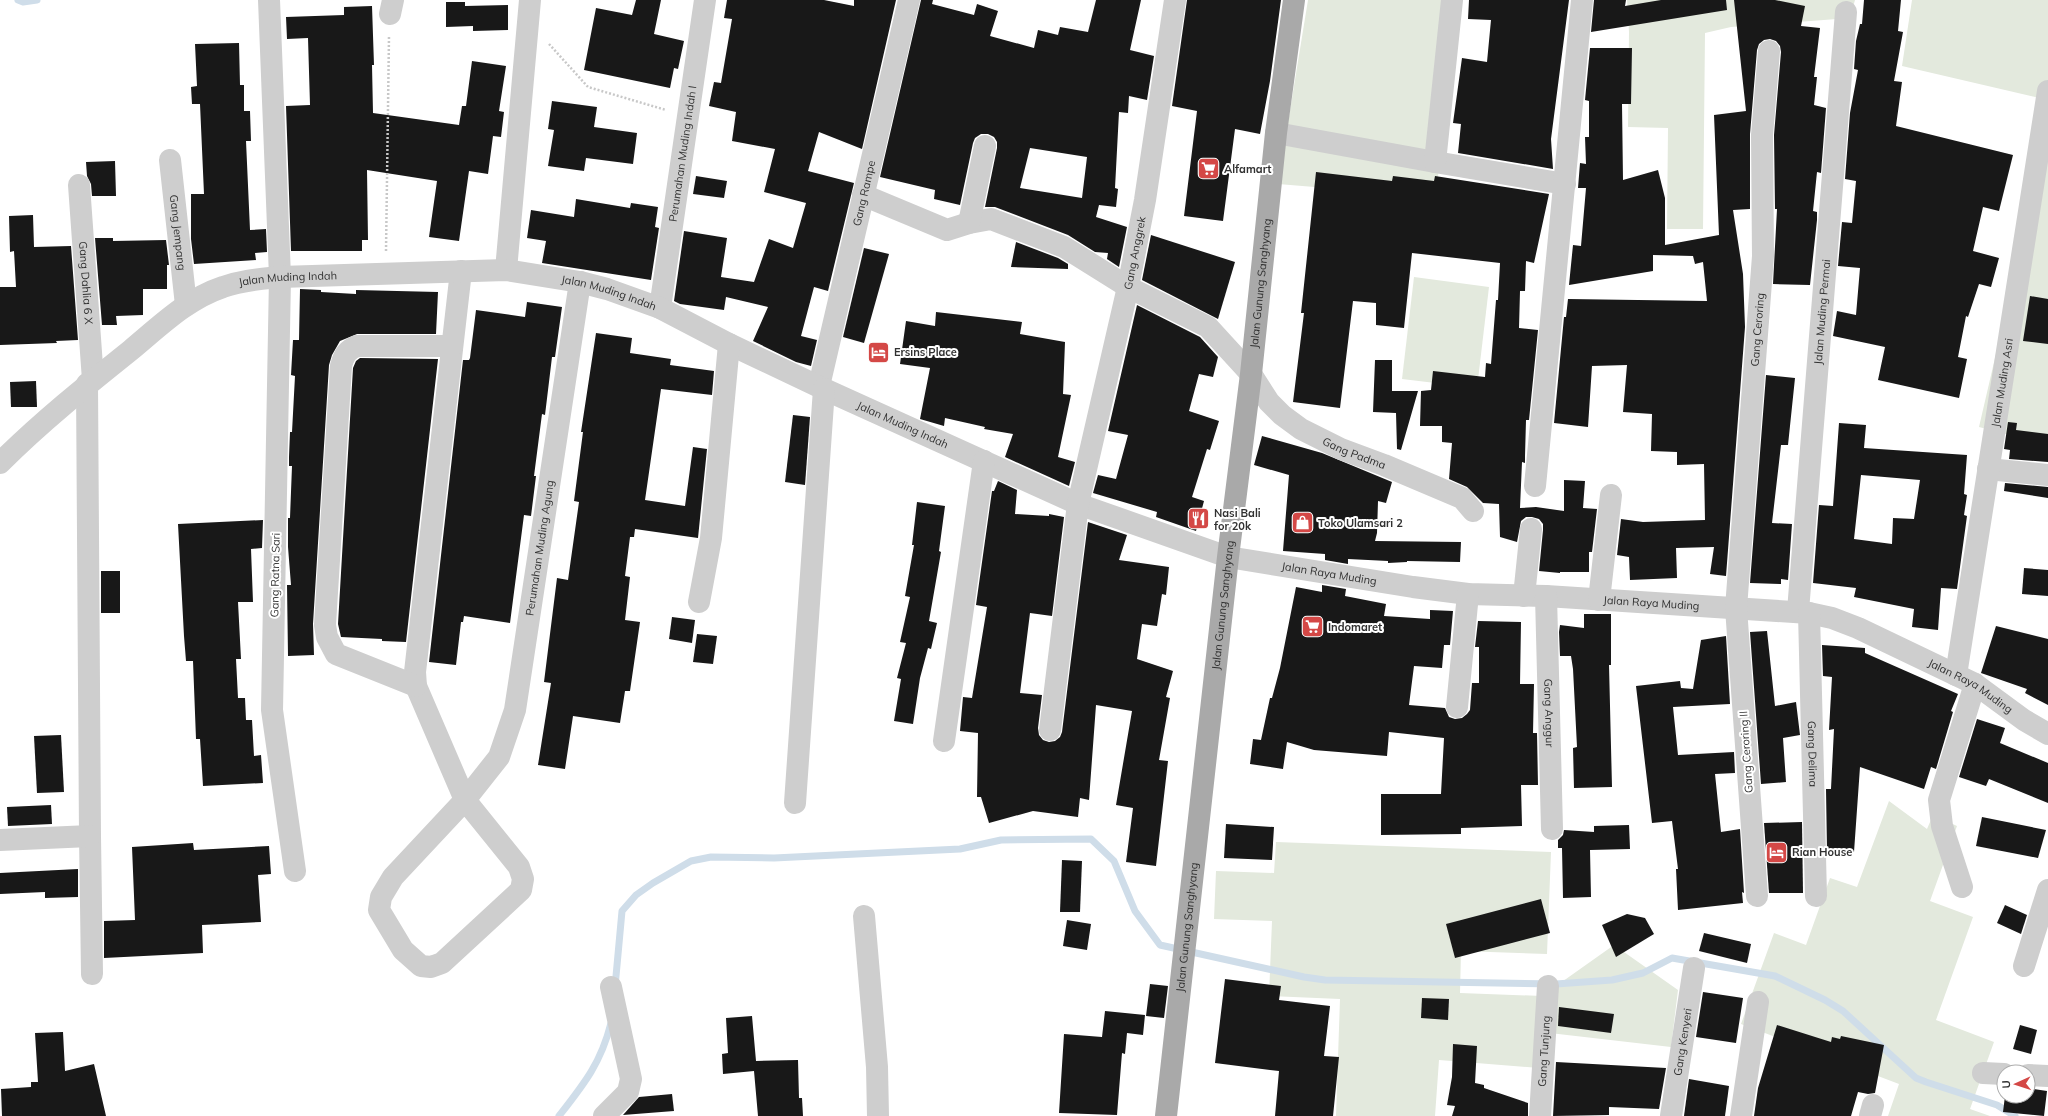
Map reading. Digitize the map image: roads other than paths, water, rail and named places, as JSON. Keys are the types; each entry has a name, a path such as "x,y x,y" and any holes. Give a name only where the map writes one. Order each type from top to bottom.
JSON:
{"main road":[{"name":"Jalan Gunung Sanghyang","path":"1166,1116 1228,557 1251,374 1276,133 1294,0"}],"street":[{"name":"Gang Ratna Sari","path":"269,0 280,277 272,710 295,871"},
{"path":"506,270 530,0"},
{"name":"Perumahan Muding Indah I","path":"660,308 705,0"},
{"name":"Gang Rampe","path":"795,803 821,387 863,195 909,0"},
{"name":"Gang Anggrek","path":"1050,730 1078,504 1128,286 1145,200 1175,0"},
{"path":"1435,162 1452,0"},
{"path":"1535,486 1582,0"},
{"name":"Jalan Muding Permai","path":"1804,612 1846,12"},
{"name":"Gang Ceroring","path":"1736,608 1763,256 1762,135 1770,51"},
{"name":"Jalan Muding Asri","path":"1962,887 1942,826 1939,800 1966,680 1988,469 2048,91"},
{"path":"1276,133 1565,184"},
{"path":"969,223 985,146"},
{"name":"Gang Jempang","path":"170,160 186,305"},
{"name":"Gang Dahlia 6 X","path":"79,185 90,382 90,836 92,974"},
{"name":"Gang Padma","path":"863,195 948,230 969,223 991,220 1064,247 1128,286 1208,327 1251,374 1270,402 1282,415 1301,429 1341,449 1384,465 1462,498 1473,511"},
{"name":"Jalan Muding Indah","path":"0,463 25,438 90,382 186,305 224,287 247,281 280,277 506,270 580,282 638,299 660,308 729,344 821,387 1078,504 1228,557"},
{"name":"Perumahan Muding Agung","path":"461,271 415,672 416,686 465,800 519,867 523,879 521,890 442,963 431,967 421,966 403,950 379,910 380,897 393,877 465,800 499,757 515,710 580,282"},
{"path":"699,602 711,538 729,344"},
{"path":"416,686 336,654 325,625 341,366 343,357 350,349 357,346 452,346"},
{"path":"944,741 984,461"},
{"path":"1988,469 2048,475"},
{"path":"1599,600 1611,495"},
{"path":"1524,596 1531,528"},
{"name":"Jalan Raya Muding","path":"1228,557 1413,587 1468,594 1546,596 1804,612 1832,618 1858,628 1966,680 2024,720 2048,734"},
{"path":"1457,707 1468,594"},
{"name":"Gang Anggur","path":"1546,596 1552,829"},
{"name":"Gang Ceroring II","path":"1736,608 1757,896"},
{"name":"Gang Delima","path":"1804,612 1816,896"},
{"path":"0,840 90,836"},
{"path":"2024,966 2048,890"},
{"path":"864,916 877,1067 878,1116"},
{"name":"Gang Kenyeri","path":"1671,1116 1694,968"},
{"name":"Gang Tunjung","path":"1540,1116 1548,986"},
{"path":"604,1116 628,1092 631,1080 611,987"},
{"path":"1740,1116 1758,1002"},
{"path":"2036,1075 2048,1076"}],"waterway":[{"path":"18,0 23,2 37,0"},
{"path":"615,987 622,911 636,895 653,883 691,861 711,857 774,858 960,849 1001,840 1091,839 1114,861 1135,911 1160,945 1304,977 1325,980 1556,984 1612,980 1643,973 1672,958 1775,976 1825,1000 1843,1011 1916,1078 1997,1105 2015,1116"},
{"path":"559,1116 584,1083 597,1062 611,1023"}],"place":[{"name":"Alfamart","path":"1208,169"},
{"name":"Ersins Place","path":"879,352"},
{"name":"Nasi Bali for 20k","path":"1198,519"},
{"name":"Toko Ulamsari 2","path":"1303,523"},
{"name":"Indomaret","path":"1313,627"},
{"name":"Rian House","path":"1777,852"}]}
